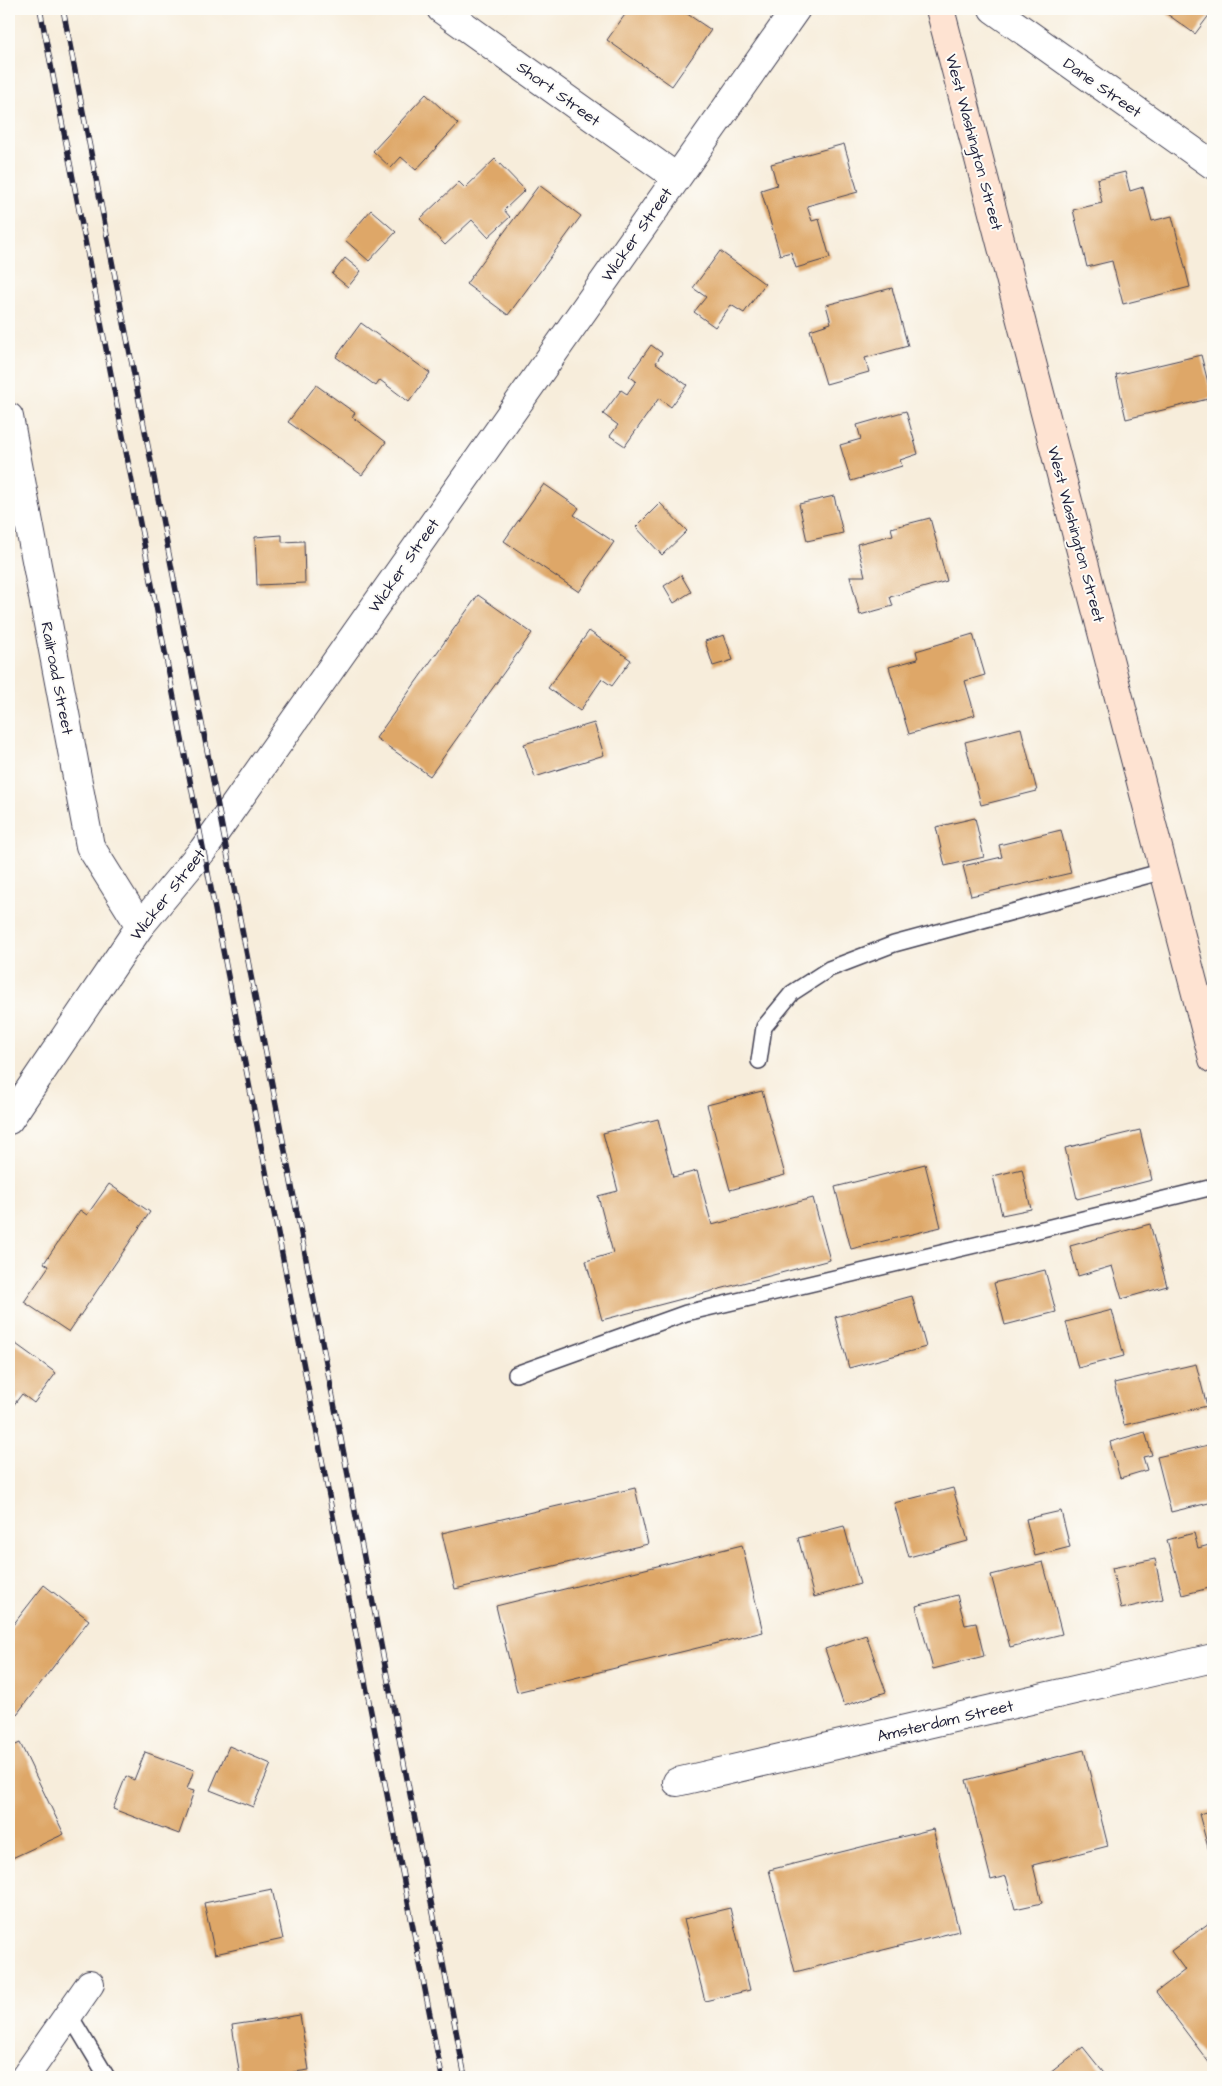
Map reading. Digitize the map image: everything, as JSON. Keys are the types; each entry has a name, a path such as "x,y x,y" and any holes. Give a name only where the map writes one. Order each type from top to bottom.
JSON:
{"main road":[{"name":"West Washington Street","path":"940,9 1213,1059"}],"street":[{"name":"Short Street","path":"441,9 676,178"},
{"name":"Wicker Street","path":"14,1103 140,926 202,850 796,9"},
{"name":"Dane Street","path":"993,9 1213,165"},
{"name":"Railroad Street","path":"9,417 90,846 140,926"},
{"name":"Amsterdam Street","path":"677,1782 1213,1658"},
{"path":"25,2077 90,1984"}],"lane":[{"path":"759,1061 764,1026 792,993 829,968 894,944 1164,870"},
{"path":"516,1374 686,1313 1213,1187"},
{"path":"69,2014 107,2077"}],"building":[{"path":"629,9 680,9 711,30 672,86 607,40"},
{"path":"1160,9 1213,9 1213,10 1195,34"},
{"path":"426,94 458,124 416,170 401,157 391,168 373,151"},
{"path":"844,144 858,192 807,206 812,221 819,219 830,258 796,268 791,252 780,255 761,190 777,185 771,164"},
{"path":"495,159 525,190 504,210 510,217 488,237 472,220 445,245 420,219 459,182 465,188"},
{"path":"1125,172 1130,191 1143,187 1152,221 1172,216 1190,287 1123,304 1112,261 1087,267 1073,210 1102,203 1097,179"},
{"path":"539,185 581,216 508,315 466,284"},
{"path":"371,210 396,232 369,261 345,240"},
{"path":"720,251 765,284 744,313 731,305 715,327 694,312 706,297 693,288"},
{"path":"345,258 361,271 348,287 332,274"},
{"path":"892,288 908,346 865,358 869,372 826,384 810,330 831,323 826,305"},
{"path":"361,323 430,373 409,402 380,380 376,386 336,357"},
{"path":"651,345 662,353 656,363 687,385 671,407 659,398 625,446 610,436 618,425 603,414 621,390 627,394 636,381 629,376"},
{"path":"1201,355 1212,398 1126,419 1116,375"},
{"path":"316,385 355,413 352,417 386,442 362,475 288,422"},
{"path":"906,411 918,454 900,460 902,466 851,481 840,445 861,439 857,425"},
{"path":"544,484 579,508 574,515 614,542 579,592 504,541"},
{"path":"834,496 843,533 807,541 799,504"},
{"path":"660,503 687,531 662,555 636,527"},
{"path":"930,518 947,581 890,597 893,606 860,615 850,576 865,576 857,544 893,535 891,528"},
{"path":"282,535 282,542 304,541 305,583 257,585 255,537"},
{"path":"681,575 691,592 674,603 664,586"},
{"path":"478,595 532,633 430,776 376,738"},
{"path":"589,631 631,660 612,686 602,679 580,711 548,688"},
{"path":"973,634 985,675 965,681 975,715 909,734 889,667 918,659 916,651"},
{"path":"724,635 733,660 713,666 705,641"},
{"path":"594,723 604,755 535,777 524,744"},
{"path":"1021,728 1037,791 981,805 965,742"},
{"path":"975,818 984,857 945,866 936,827"},
{"path":"1061,830 1071,873 971,896 963,866 1002,857 999,845"},
{"path":"762,1091 785,1175 730,1190 707,1105"},
{"path":"658,1119 673,1177 697,1171 712,1225 813,1198 830,1260 602,1320 586,1261 613,1253 598,1196 618,1191 603,1133"},
{"path":"1140,1130 1152,1180 1077,1199 1065,1148"},
{"path":"925,1164 941,1227 851,1249 835,1187"},
{"path":"1022,1169 1031,1209 1002,1215 993,1176"},
{"path":"109,1184 150,1212 69,1332 24,1302 49,1266 44,1263 80,1210 87,1215"},
{"path":"1150,1224 1167,1286 1122,1299 1112,1266 1078,1276 1070,1246"},
{"path":"1045,1270 1056,1312 1005,1325 994,1283"},
{"path":"912,1296 926,1347 849,1368 835,1317"},
{"path":"1112,1310 1124,1356 1078,1368 1066,1322"},
{"path":"9,1339 56,1373 34,1403 22,1394 9,1411"},
{"path":"1196,1364 1207,1406 1124,1425 1114,1383"},
{"path":"1145,1432 1152,1455 1143,1457 1147,1470 1120,1478 1110,1442"},
{"path":"1213,1444 1213,1502 1171,1512 1157,1457"},
{"path":"635,1488 648,1544 455,1589 442,1533"},
{"path":"953,1488 968,1541 909,1557 894,1503"},
{"path":"1061,1511 1070,1547 1035,1556 1026,1519"},
{"path":"844,1526 860,1584 814,1597 798,1538"},
{"path":"1194,1533 1198,1548 1213,1544 1213,1587 1182,1595 1167,1540"},
{"path":"742,1545 763,1632 517,1692 496,1606"},
{"path":"1155,1559 1163,1599 1121,1609 1112,1568"},
{"path":"1043,1562 1062,1634 1010,1647 991,1575"},
{"path":"44,1585 89,1620 17,1714 9,1708 9,1630"},
{"path":"957,1595 965,1625 976,1623 984,1656 933,1669 916,1606"},
{"path":"866,1635 886,1692 844,1706 825,1649"},
{"path":"20,1743 64,1834 10,1859 9,1748"},
{"path":"229,1746 271,1764 253,1807 210,1790"},
{"path":"1084,1750 1108,1846 1033,1865 1042,1903 1015,1909 1006,1876 991,1880 966,1780"},
{"path":"145,1752 194,1770 187,1789 194,1791 179,1834 113,1809 126,1776 134,1780"},
{"path":"1213,1810 1213,1866 1199,1814"},
{"path":"933,1829 959,1931 795,1972 769,1870"},
{"path":"272,1889 283,1939 215,1954 204,1903"},
{"path":"730,1908 750,1990 705,2001 684,1919"},
{"path":"1213,1920 1213,2068 1156,1992 1185,1970 1171,1951"},
{"path":"300,2015 309,2070 259,2077 240,2077 232,2025"},
{"path":"1083,2047 1107,2077 1045,2077"}],"railway":[{"path":"40,9 442,2077"},
{"path":"63,9 465,2077"}]}
